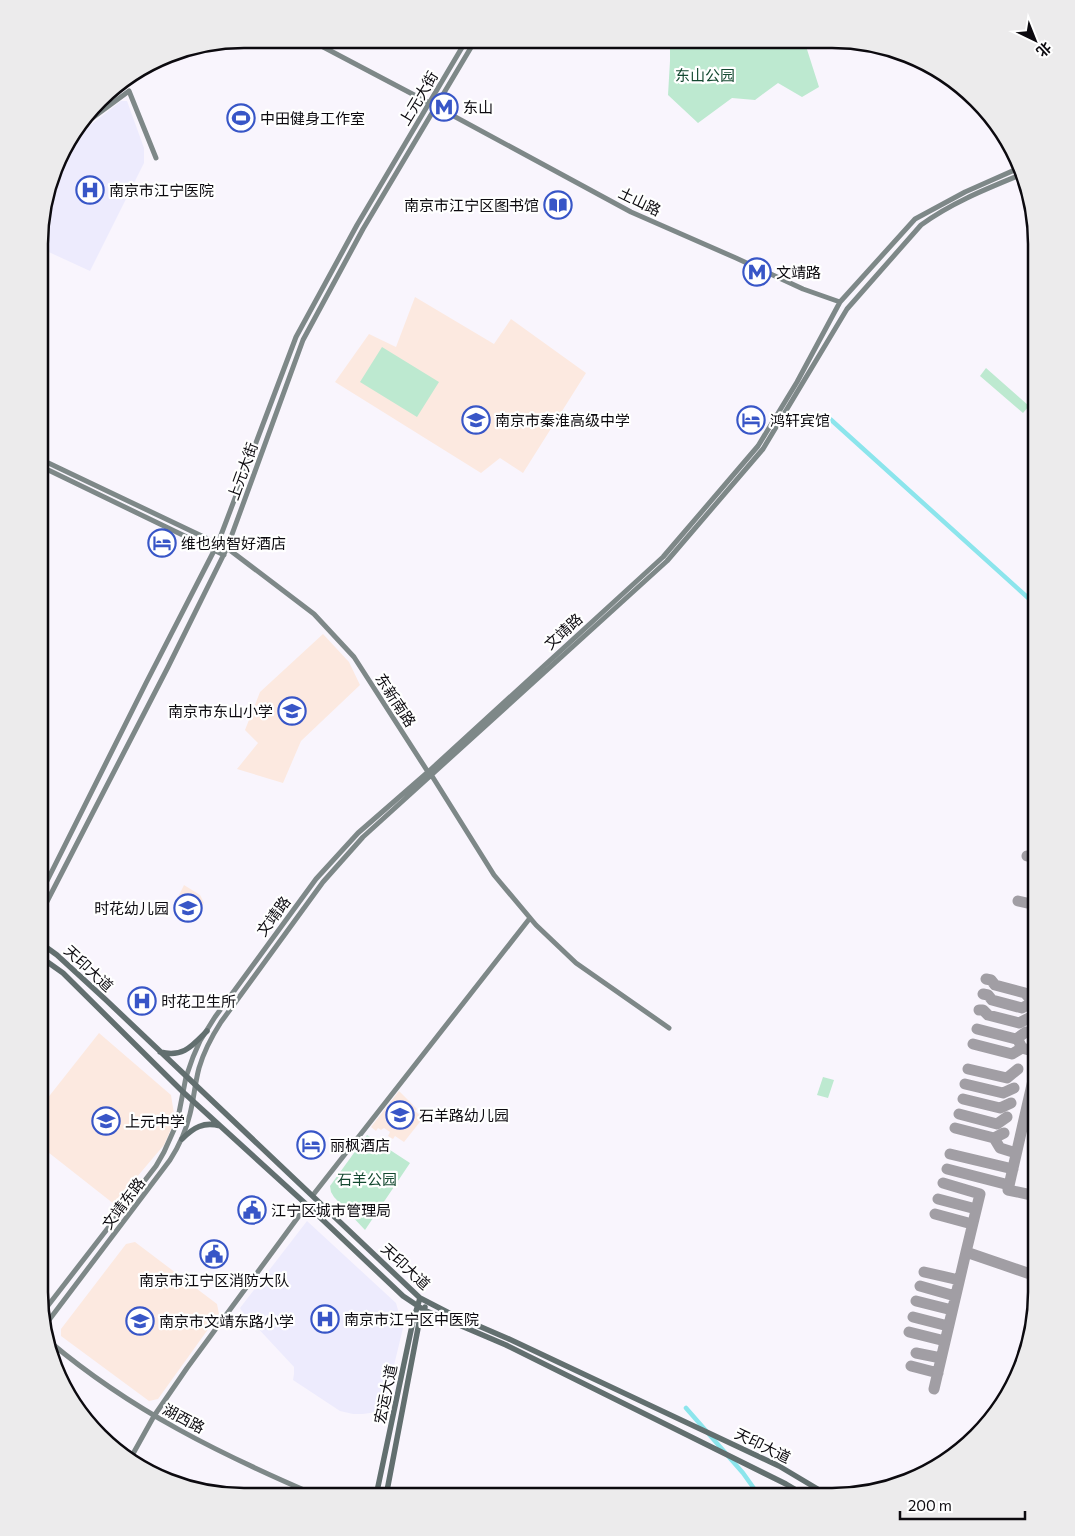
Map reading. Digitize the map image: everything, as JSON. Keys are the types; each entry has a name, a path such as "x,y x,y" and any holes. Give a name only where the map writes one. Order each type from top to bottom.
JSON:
{"main road":[{"name":"土山路","path":"325,48 631,212 803,289 840,302"},
{"name":"上元大街","path":"48,879 218,543 296,337 357,225 462,48"},
{"name":"上元大街","path":"48,900 224,555 303,340 363,229 471,48"},
{"path":"94,116 128,91 156,158"},
{"name":"文靖路","path":"195,1085 206,1048 221,1022 324,882 364,837 663,557 758,446 797,382 840,302 915,219 965,192 1014,170"},
{"name":"文靖路","path":"183,1092 193,1057 207,1031 316,879 358,833 430,774 667,561 763,449 847,309 921,225 935,214 1016,177"},
{"name":"东新南路","path":"48,463 227,548 314,614 354,657 494,875 530,918 576,963 669,1028"},
{"path":"48,470 224,555"},
{"path":"313,1196 530,918"},
{"name":"天印大道","path":"48,949 69,966 420,1298 793,1488"},
{"name":"天印大道","path":"48,963 63,974 99,1008 183,1092 403,1296 417,1306 508,1342 779,1466 816,1488"},
{"path":"158,1052 167,1054 180,1053 207,1031"},
{"name":"文靖东路","path":"49,1320 170,1160 187,1128 195,1085"},
{"name":"文靖东路","path":"48,1305 156,1166 172,1137 181,1108 183,1092"},
{"path":"182,1139 198,1126 206,1124 221,1126"},
{"path":"133,1454 154,1416 187,1368 307,1205"},
{"name":"宏运大道","path":"378,1488 420,1298"},
{"name":"宏运大道","path":"388,1488 419,1323 427,1302"},
{"name":"湖西路","path":"55,1346 94,1377 154,1416 209,1446 300,1488"}],"shaded area":[{"name":"南京市江宁医院","path":"121,101 127,101 144,148 144,163 90,271 48,252 49,218 54,193 62,168 84,130"},
{"name":"南京市秦淮高级中学","path":"415,297 494,344 511,319 586,373 523,473 500,458 481,473 335,382 369,334 396,347"},
{"name":"南京市东山小学","path":"323,634 349,662 360,685 301,741 283,783 237,769 258,743 245,730 260,692"},
{"name":"时花幼儿园","path":"184,885 200,895 204,903 191,922 173,912 181,900 178,897"},
{"name":"上元中学","path":"99,1033 171,1095 174,1114 171,1129 164,1145 114,1204 48,1152 48,1098"},
{"name":"石羊路幼儿园","path":"399,1091 423,1118 404,1142 395,1136 393,1139 388,1136 390,1132 384,1128 381,1130 378,1128 376,1131 371,1127"},
{"name":"南京市江宁区中医院","path":"307,1221 396,1303 403,1328 383,1411 353,1414 340,1411 293,1380 294,1367 240,1308"},
{"name":"南京市文靖东路小学","path":"135,1242 217,1304 219,1314 158,1399 149,1401 61,1336 61,1329 126,1244"}],"green space":[{"name":"东山公园","path":"670,48 807,48 819,87 802,97 778,83 755,100 732,98 698,123 668,95"},
{"path":"382,347 439,382 417,417 360,382"},
{"path":"986,368 1028,407 1023,413 980,376"},
{"path":"823,1077 834,1080 828,1098 817,1095"},
{"name":"石羊公园","path":"367,1135 410,1163 365,1230 334,1197 330,1186"}],"waterway":[{"path":"829,418 1028,598"},
{"path":"686,1408 743,1473 754,1488"}],"taxiway":[{"path":"1018,901 1028,903"},
{"path":"986,979 991,980 995,985 1025,993 1028,996"},
{"path":"983,994 988,995 992,1000 1022,1008 1028,1005"},
{"path":"979,1010 983,1010 988,1015 1019,1023 1028,1018"},
{"path":"977,1029 1016,1039 1026,1032"},
{"path":"1019,1042 1022,1048 1028,1050"},
{"path":"973,1044 1012,1054 1022,1048"},
{"path":"968,1069 1007,1078 1018,1069"},
{"path":"965,1084 1003,1093 1014,1088"},
{"path":"963,1099 1000,1108 1011,1103"},
{"path":"1028,1102 1008,1190 1028,1194"},
{"path":"959,1114 997,1124 1007,1117"},
{"path":"955,1128 994,1138 1004,1133"},
{"path":"994,1138 1000,1148 1016,1153"},
{"path":"950,1154 1013,1169"},
{"path":"947,1169 1009,1185"},
{"path":"943,1183 980,1194 966,1252 1028,1273"},
{"path":"938,1199 976,1209"},
{"path":"935,1214 972,1224"},
{"path":"934,1389 966,1252"},
{"path":"924,1272 959,1280"},
{"path":"920,1286 955,1296"},
{"path":"916,1301 952,1310"},
{"path":"913,1317 948,1326"},
{"path":"909,1332 945,1341"},
{"path":"916,1353 941,1358"},
{"path":"911,1366 938,1373"}],"place":[{"name":"东山","path":"444,107"},
{"name":"中田健身工作室","path":"241,118"},
{"name":"南京市江宁医院","path":"90,190"},
{"name":"南京市江宁区图书馆","path":"558,205"},
{"name":"文靖路","path":"757,272"},
{"name":"南京市秦淮高级中学","path":"476,420"},
{"name":"鸿轩宾馆","path":"751,420"},
{"name":"维也纳智好酒店","path":"162,543"},
{"name":"南京市东山小学","path":"292,711"},
{"name":"时花幼儿园","path":"188,908"},
{"name":"时花卫生所","path":"142,1001"},
{"name":"石羊路幼儿园","path":"400,1115"},
{"name":"上元中学","path":"106,1121"},
{"name":"丽枫酒店","path":"311,1145"},
{"name":"江宁区城市管理局","path":"252,1210"},
{"name":"南京市江宁区消防大队","path":"214,1254"},
{"name":"南京市江宁区中医院","path":"325,1319"},
{"name":"南京市文靖东路小学","path":"140,1321"}]}
